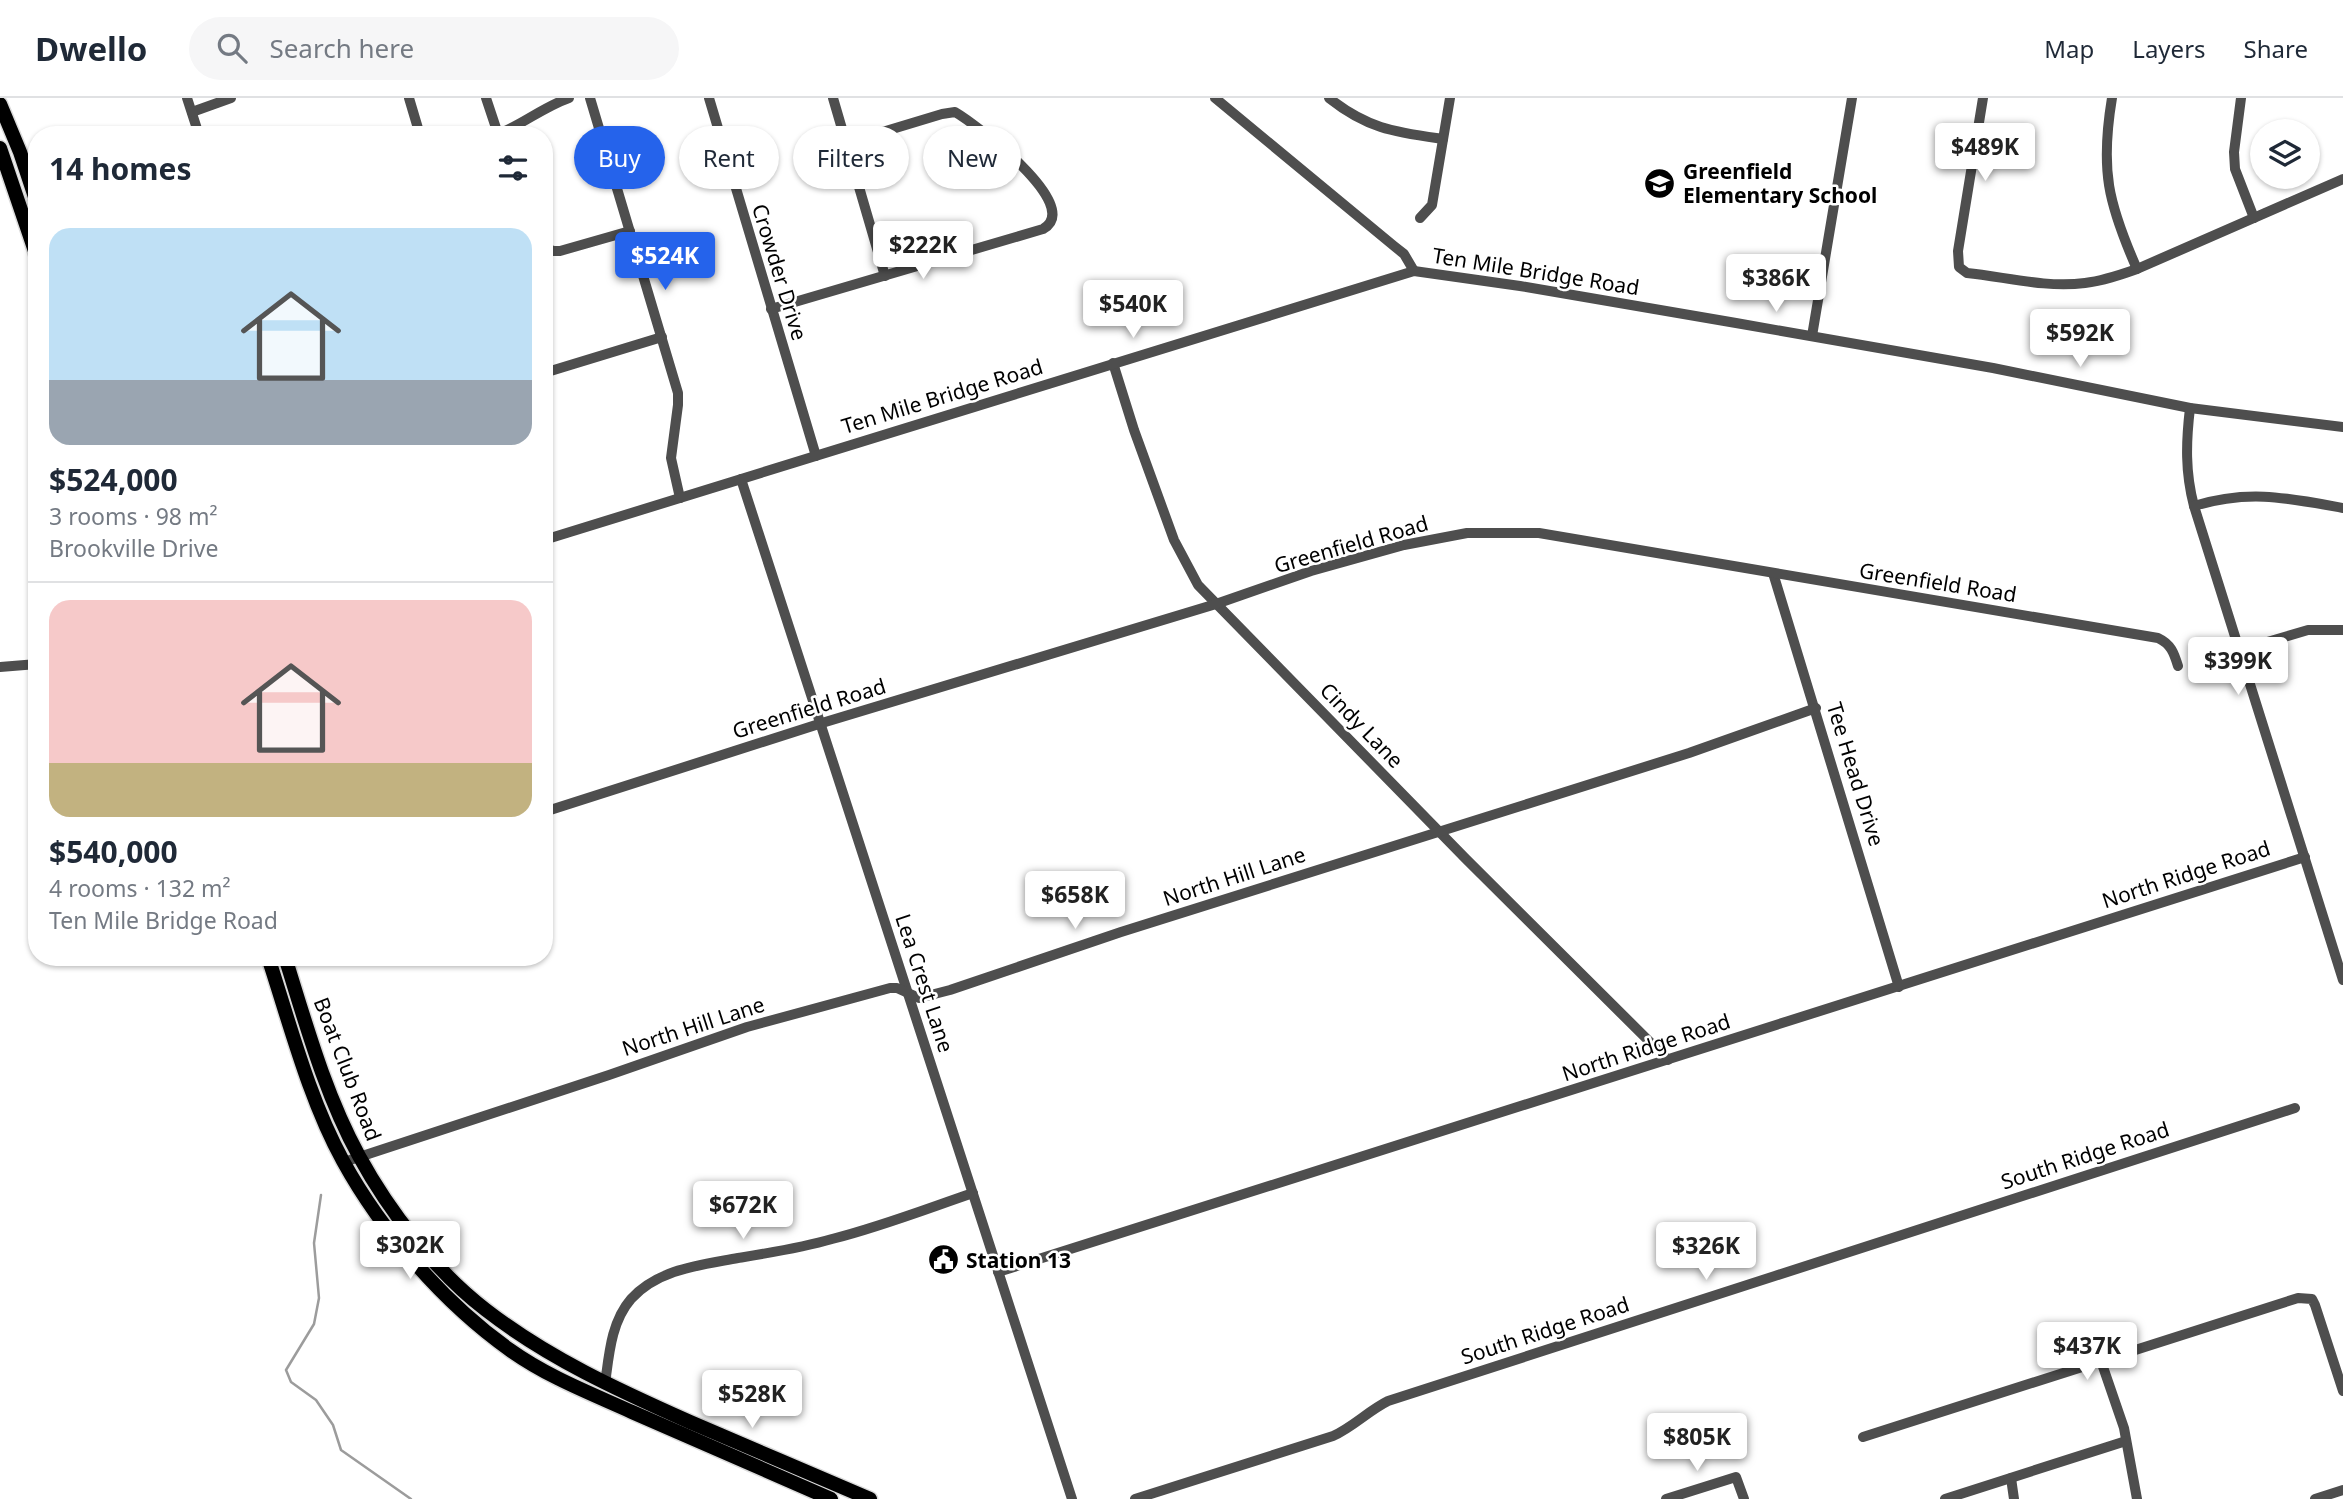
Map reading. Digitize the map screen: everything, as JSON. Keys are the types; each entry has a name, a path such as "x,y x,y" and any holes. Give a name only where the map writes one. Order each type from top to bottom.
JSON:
{"main road":[{"path":"0,104 28,176"},
{"path":"0,148 28,230"},
{"name":"Boat Club Road","path":"271,966 323,1120 344,1162 370,1205 412,1258 454,1303 510,1350 558,1379 831,1499"},
{"name":"Boat Club Road","path":"288,966 337,1108 359,1157 416,1240 484,1309 529,1341 605,1384 870,1499"}],"street":[{"path":"187,98 196,126"},
{"path":"191,112 231,98"},
{"path":"409,98 418,126"},
{"path":"486,98 495,126"},
{"path":"517,126 547,107 569,98"},
{"path":"590,98 678,393 671,458 680,498"},
{"name":"Crowder Drive","path":"709,98 816,456"},
{"path":"833,98 841,126"},
{"path":"1215,98 1404,254 1414,271"},
{"path":"1329,98 1360,120 1375,126 1392,132 1443,139"},
{"path":"1420,218 1432,205 1450,98"},
{"path":"1812,336 1852,98"},
{"path":"1983,98 1958,251 1959,267 1966,273 2057,285 2111,278 2343,179"},
{"path":"2112,98 2106,138 2109,191 2137,269"},
{"path":"2241,98 2234,152 2235,169 2254,218"},
{"path":"771,309 1043,229 1050,222 1052,211 1041,185 1021,164 955,112 902,126"},
{"path":"859,189 885,276"},
{"path":"553,250 561,251 630,231"},
{"name":"Ten Mile Bridge Road","path":"553,537 1414,271 1533,288 1812,336 1993,368 2190,408 2343,427"},
{"path":"553,370 662,337"},
{"name":"Cindy Lane","path":"1113,363 1174,540 1198,585 1438,831 1668,1060"},
{"path":"2190,408 2186,468 2194,506 2340,961 2343,980"},
{"name":"Lea Crest Lane","path":"741,479 1072,1499"},
{"path":"2194,506 2240,495 2343,508"},
{"name":"Greenfield Road","path":"553,809 822,723 1216,604 1311,571 1404,545 1467,533 1539,534 1959,606 2046,618 2158,639 2174,652 2178,666"},
{"name":"Tee Head Drive","path":"1773,573 1899,986"},
{"path":"2240,650 2308,630 2343,629"},
{"path":"0,667 28,665"},
{"name":"North Hill Lane","path":"344,1162 747,1027 890,988 897,988 919,998 950,990 1121,932 1689,752 1816,708"},
{"name":"North Ridge Road","path":"998,1272 2305,857"},
{"name":"South Ridge Road","path":"1135,1499 1333,1436 1350,1428 1388,1401 2294,1108"},
{"path":"605,1384 612,1335 629,1301 654,1281 684,1268 707,1262 813,1245 850,1235 973,1193"},
{"path":"1863,1437 2294,1299 2312,1299 2343,1391"},
{"path":"2101,1361 2124,1428 2137,1499"},
{"path":"1945,1499 2126,1441"},
{"path":"1667,1499 1736,1477 1744,1499"},
{"path":"2011,1478 2014,1499"},
{"path":"2315,1499 2343,1490"}],"waterway":[{"path":"321,1195 314,1243 319,1298 314,1324 286,1370 291,1382 316,1400 333,1425 341,1450 411,1499"}],"place":[{"name":"Greenfield Elementary School","path":"1660,183"},
{"name":"Station 13","path":"943,1260"}]}
